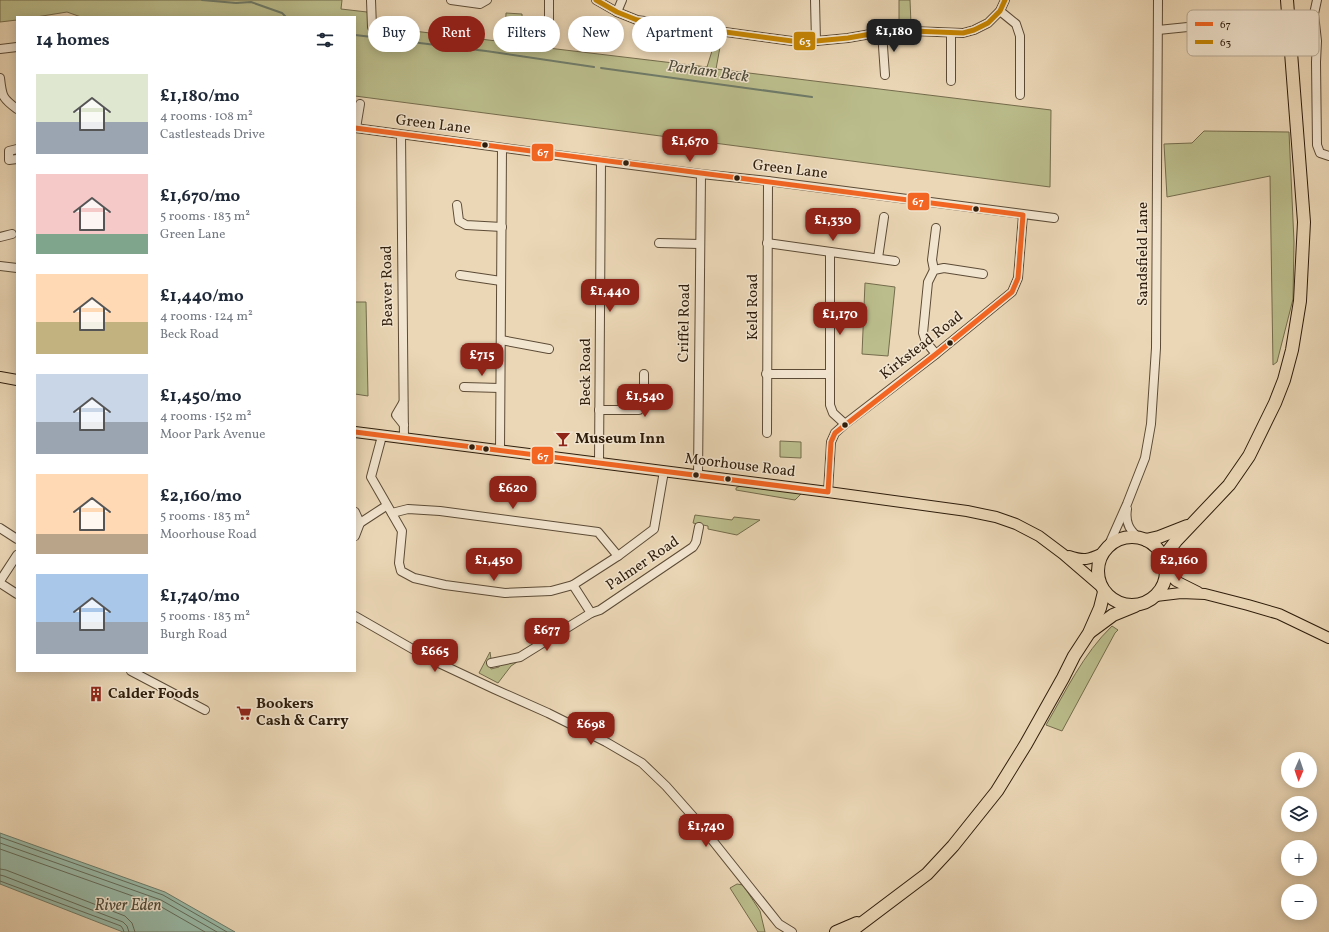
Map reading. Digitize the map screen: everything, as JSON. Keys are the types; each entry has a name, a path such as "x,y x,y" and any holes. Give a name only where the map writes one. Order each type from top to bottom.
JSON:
{"highway":[{"path":"1287,0 1288,10"},
{"path":"1089,633 1112,615 1153,599 1161,590 1166,578 1165,566 1169,550 1191,524 1229,485 1249,456 1275,404 1284,380 1292,350 1300,302 1304,222 1291,56"},
{"path":"850,932 928,874 953,846 997,791 1026,744 1074,656 1089,633 1100,608 1101,588 1098,571 1099,562 1105,551 1117,540 1128,537 1142,539 1159,537 1191,524"},
{"path":"1142,539 1156,547 1165,566"},
{"path":"1101,588 1107,596 1117,602 1135,606"},
{"path":"836,932 864,921"}],"main road":[{"path":"0,377 16,380"},
{"name":"Moorhouse Road","path":"356,432 968,511 996,517 1016,524 1039,536 1064,554 1101,588"},
{"name":"Moorhouse Road","path":"1064,554 1079,559 1088,560 1105,551"},
{"path":"1165,566 1176,582 1205,594 1279,614 1329,638"},
{"path":"1156,596 1181,593 1205,594"}],"street":[{"path":"371,0 372,16"},
{"path":"451,0 480,4 487,0"},
{"path":"549,0 549,16"},
{"path":"596,0 617,12 637,20 792,41 816,41 848,38 882,32 912,31 952,33 974,30 988,23 1000,11 1005,0"},
{"path":"617,12 622,0"},
{"path":"815,0 816,41"},
{"name":"Sandsfield Lane","path":"1105,551 1127,504 1144,458 1151,424 1156,348 1158,0"},
{"path":"1315,10 1316,0"},
{"path":"1000,11 1016,24 1020,36 1020,95"},
{"path":"1158,30 1187,27"},
{"path":"882,32 885,75"},
{"path":"951,81 952,33"},
{"path":"0,49 16,47"},
{"path":"1316,56 1317,145 1320,152 1329,156"},
{"path":"0,78 1,95 16,108"},
{"path":"356,128 360,104"},
{"name":"Green Lane","path":"356,128 701,174 768,181 1054,218"},
{"name":"Beaver Road","path":"401,135 403,402 396,415 404,425 404,438"},
{"path":"500,451 502,148"},
{"path":"16,149 9,151 9,160 16,159"},
{"name":"Beck Road","path":"599,464 601,161"},
{"name":"Criffel Road","path":"698,476 701,174"},
{"name":"Keld Road","path":"767,433 766,374 768,181"},
{"path":"457,205 459,220 466,225 502,227"},
{"name":"Kirkstead Road","path":"828,492 831,442 834,433 936,354 1012,292 1018,278 1024,215"},
{"path":"878,258 884,217"},
{"path":"936,228 932,260 934,270 928,282 923,333 926,342 936,354"},
{"path":"0,237 12,234"},
{"path":"660,243 700,244"},
{"path":"767,243 895,261"},
{"path":"830,252 830,404 833,413 845,424"},
{"path":"0,266 16,268"},
{"path":"934,270 944,268 983,274"},
{"path":"460,274 501,281"},
{"path":"501,340 549,349"},
{"path":"599,410 639,410 644,402 644,374"},
{"path":"766,374 829,374"},
{"path":"464,387 500,388"},
{"path":"382,436 371,477 402,531 399,563 401,571 414,578 444,586 505,593 551,591 573,585 618,556 654,529 664,471"},
{"path":"1127,504 1127,523 1130,529 1142,539"},
{"path":"356,533 360,523 383,508"},
{"path":"392,513 408,509 440,511 598,532 618,556"},
{"path":"356,514 360,523"},
{"name":"Palmer Road","path":"491,663 520,657 591,613 600,610 693,547 696,542 698,527"},
{"path":"0,528 16,538"},
{"path":"16,557 0,582 16,593"},
{"path":"573,585 591,613"},
{"path":"356,617 430,660 548,713 606,742 642,763 666,786 697,820 779,928 792,932"},
{"path":"133,672 205,710"}],"shaded area":[{"path":"0,0 342,0 341,9 367,12 368,16 368,52 420,52 420,32 428,33 428,52 485,52 485,40 493,41 493,52 560,52 560,49 568,50 568,52 582,52 707,67 712,52 719,52 716,69 1051,110 1050,187 356,96 356,16 78,16 67,12 42,16 16,16 16,20 0,22"},
{"path":"899,0 910,0 911,24 899,25"},
{"path":"506,13 522,14 522,16 506,16"},
{"path":"1204,131 1289,132 1294,242 1293,299 1277,362 1273,365 1270,176 1167,197 1164,144 1192,143"},
{"path":"865,283 895,287 888,356 862,354"},
{"path":"356,302 366,302 368,396 356,394"},
{"path":"780,441 801,442 801,458 780,457"},
{"path":"740,486 802,493 795,500 736,490 736,488"},
{"path":"695,515 732,520 734,517 760,520 737,535 708,529 708,526 693,523"},
{"path":"1112,626 1118,630 1062,731 1046,725 1092,648"},
{"path":"490,652 491,659 488,660 491,669 499,667 500,664 516,660 517,662 511,666 498,683 479,673"},
{"path":"737,884 743,885 760,911 765,932 758,932 730,888"}],"water":[{"name":"River Eden","path":"0,833 165,892 235,932 123,932 0,884"}],"waterway":[{"name":"Parham Beck","path":"202,0 236,3 251,2 282,13 285,16"},
{"name":"Parham Beck","path":"356,35 368,37"},
{"name":"Parham Beck","path":"420,43 594,67"},
{"name":"Parham Beck","path":"601,68 812,97"}],"transit line":[{"name":"63","path":"596,0 617,12 637,20 792,41 816,41 848,38 882,32 912,31 963,33 974,30 988,23 1000,11 1005,0"},
{"name":"67","path":"356,128 1023,215 1018,278 1012,292 835,433 831,442 828,492 356,432"}],"place":[{"name":"Museum Inn","path":"563,439"},
{"name":"Calder Foods","path":"96,694"},
{"name":"Bookers Cash & Carry","path":"244,713"}]}
